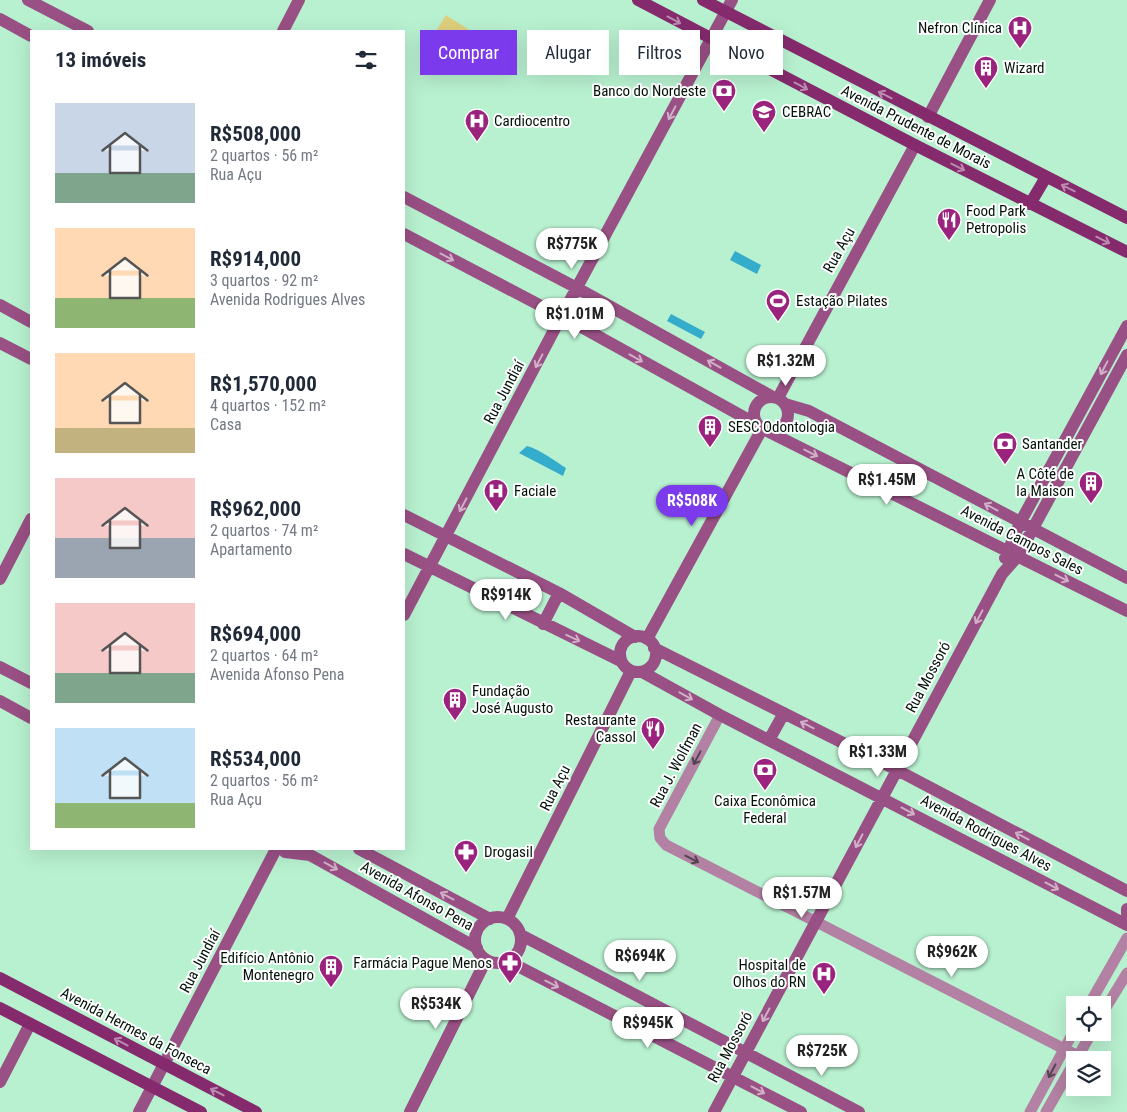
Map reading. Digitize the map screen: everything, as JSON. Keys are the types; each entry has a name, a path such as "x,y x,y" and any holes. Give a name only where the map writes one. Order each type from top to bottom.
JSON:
{"main road":[{"path":"28,0 65,26 83,30"},
{"path":"283,30 299,0"},
{"name":"Avenida Prudente de Morais","path":"638,0 710,38"},
{"name":"Avenida Prudente de Morais","path":"702,0 1127,218"},
{"name":"Rua Jundiaí","path":"716,30 732,0"},
{"path":"928,117 990,0"},
{"path":"0,19 30,35"},
{"name":"Rua Jundiaí","path":"405,613 561,317 710,41"},
{"name":"Avenida Prudente de Morais","path":"780,75 1127,252"},
{"name":"Rua Açu","path":"778,400 915,145"},
{"path":"1030,204 1046,177"},
{"name":"Avenida Campos Sales","path":"405,201 577,288 778,400 809,411 1127,578"},
{"name":"Avenida Campos Sales","path":"405,235 561,317 762,428 1127,611"},
{"path":"0,305 30,321"},
{"name":"Rua Mossoró","path":"1013,554 1020,523 1127,326"},
{"path":"0,343 30,358"},
{"name":"Rua Mossoró","path":"714,1112 1002,574 1013,554 1033,529 1127,355"},
{"path":"761,400 778,400 788,410 786,421 779,429 762,428 753,414 757,404 761,400"},
{"path":"645,641 762,428"},
{"name":"Avenida Rodrigues Alves","path":"405,516 559,593 645,641 897,770 1127,891"},
{"path":"0,580 30,521"},
{"path":"405,555 621,661 637,672 654,662 645,641"},
{"path":"543,624 559,593"},
{"path":"621,661 621,648 629,639 645,641"},
{"path":"0,668 30,683"},
{"name":"Rua Açu","path":"507,919 637,672"},
{"name":"Avenida Rodrigues Alves","path":"637,672 1127,924"},
{"path":"0,702 30,717"},
{"path":"769,740 784,713"},
{"name":"Rua Jundiaí","path":"139,1112 281,850"},
{"name":"Avenida Afonso Pena","path":"281,850 310,855 477,948"},
{"name":"Avenida Afonso Pena","path":"361,850 490,919"},
{"path":"1127,910 1127,924"},
{"path":"521,935 519,950 508,961 501,964 486,960 477,948 477,933 480,926 490,919 507,919 513,923 521,935 860,1112"},
{"path":"410,1112 486,960"},
{"path":"508,961 800,1112"},
{"name":"Avenida Hermes da Fonseca","path":"0,978 256,1112"},
{"path":"0,1008 202,1112"},
{"path":"0,1082 30,1024"}],"street":[{"name":"Rua J. Wolfman","path":"720,715 659,828 660,838 666,845 815,923"},
{"path":"815,923 1066,1052"},
{"path":"1094,996 1127,938"},
{"path":"1111,999 1127,973"},
{"path":"1030,1112 1068,1041"},
{"path":"1046,1112 1066,1077"}],"shaded area":[{"path":"446,15 469,30 437,30"}],"water":[{"path":"735,251 761,265 757,274 730,260"},
{"path":"671,314 705,332 701,339 667,321"},
{"path":"527,446 542,452 566,468 563,476 519,453"}],"place":[{"name":"Nefron Clínica","path":"1020,49"},
{"name":"Wizard","path":"986,89"},
{"name":"Banco do Nordeste","path":"724,112"},
{"name":"CEBRAC","path":"764,133"},
{"name":"Cardiocentro","path":"477,142"},
{"name":"Food Park Petropolis","path":"949,241"},
{"name":"Estação Pilates","path":"778,322"},
{"name":"SESC Odontologia","path":"710,448"},
{"name":"Santander","path":"1005,465"},
{"name":"A Côté de la Maison","path":"1091,504"},
{"name":"Faciale","path":"496,512"},
{"name":"Fundação José Augusto","path":"455,721"},
{"name":"Restaurante Cassol","path":"653,750"},
{"name":"Caixa Econômica Federal","path":"765,791"},
{"name":"Drogasil","path":"466,873"},
{"name":"Farmácia Pague Menos","path":"510,984"},
{"name":"Edifício Antônio Montenegro","path":"331,988"},
{"name":"Hospital de Olhos do RN","path":"824,995"}]}
